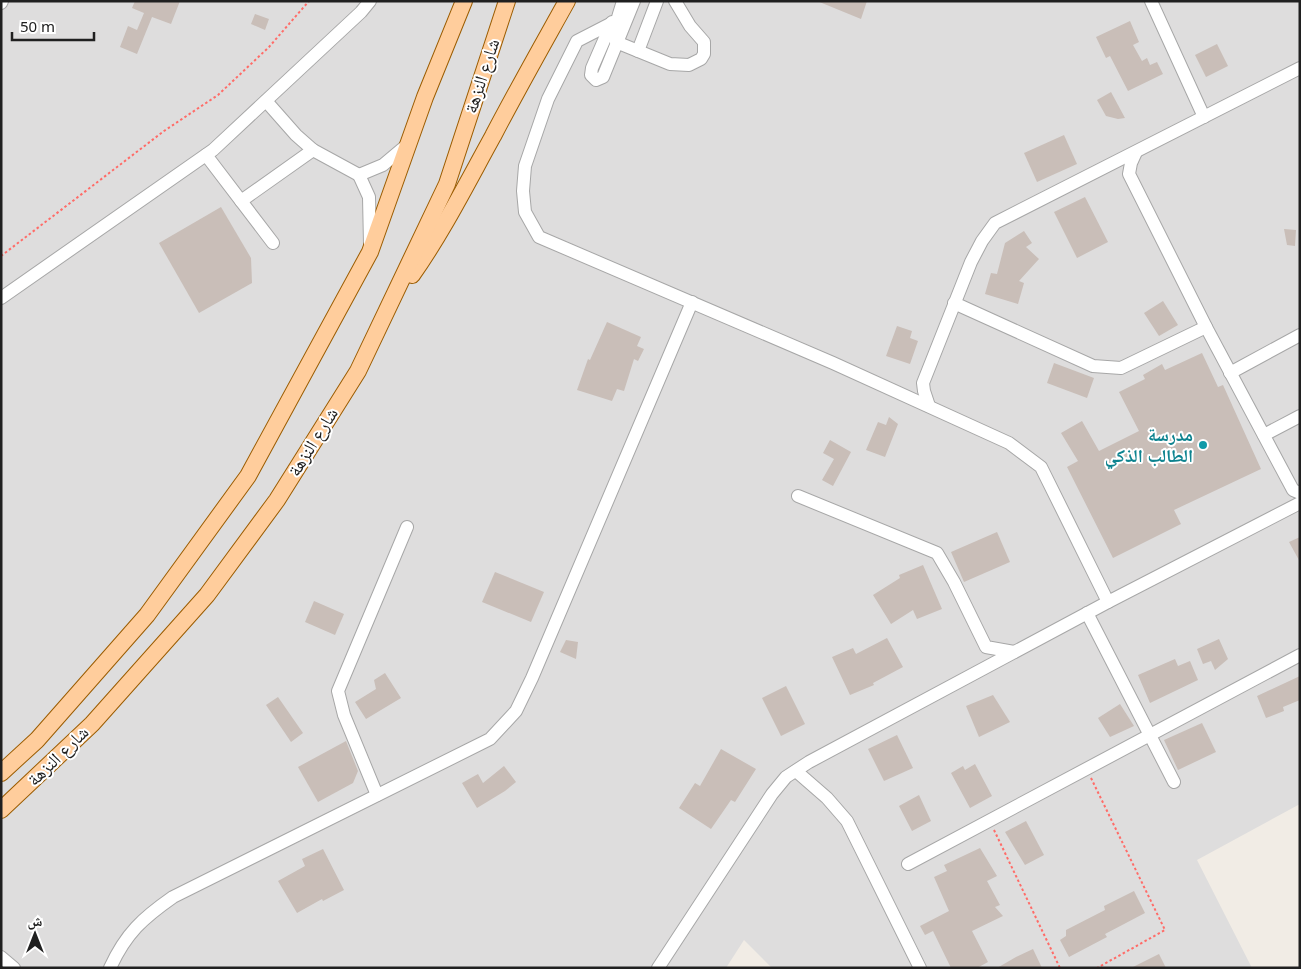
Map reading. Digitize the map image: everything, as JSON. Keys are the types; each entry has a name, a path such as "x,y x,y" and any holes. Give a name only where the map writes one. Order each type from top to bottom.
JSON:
{"main road":[{"name":"شارع النزهة","path":"1,773 37,740 147,615 248,476 370,252 425,97 464,1"},
{"name":"شارع النزهة","path":"1,810 92,724 206,595 277,500 333,411 358,371 447,184 507,1"},
{"path":"388,307 430,250 567,1"}],"street":[{"path":"1,298 206,154 362,12 370,1"},
{"path":"622,1 592,68 591,75 596,80 603,77 634,1"},
{"path":"616,42 614,34 622,1"},
{"path":"638,51 657,1"},
{"path":"616,42 670,64 689,64 701,59 704,54 704,42 690,26 675,1"},
{"path":"1151,1 1204,117"},
{"path":"612,23 577,41 548,99 525,166 524,212 539,237 902,394 1009,443 1041,466 1108,602"},
{"path":"929,406 923,383 975,253 995,223 1300,68"},
{"path":"266,101 296,135 314,150 359,175 369,197 370,252"},
{"path":"359,175 383,165 408,144"},
{"path":"241,200 314,150"},
{"path":"658,968 772,794 786,777 1087,613 1295,506 1297,492 1206,327 1129,174 1130,163 1136,152"},
{"path":"206,154 273,244"},
{"path":"1105,167 1129,174"},
{"path":"110,968 131,931 147,915 173,897 490,739 516,711 532,678 692,302"},
{"path":"954,303 1093,366 1121,368 1206,327"},
{"path":"1230,372 1300,335"},
{"path":"902,394 911,391 923,383"},
{"path":"1264,435 1300,416"},
{"path":"798,496 937,552 986,647 981,670"},
{"path":"377,795 344,715 338,691 407,527"},
{"path":"1087,613 1174,782"},
{"path":"986,647 1014,652"},
{"path":"908,864 1300,655"},
{"path":"796,771 827,798 847,822 920,968"},
{"path":"1,957 14,968"}],"path":[{"path":"1,256 164,131 218,95 269,47 309,1"},
{"path":"1086,769 1165,930 1097,968"},
{"path":"989,821 1060,968"}],"shaded area":[{"path":"1,1 1300,1 1300,804 1197,860 1252,968 772,968 744,940 726,968 1,968"}],"building":[{"path":"135,1 180,1 171,24 152,17 137,54 120,47 128,26 137,30 144,13 132,8"},
{"path":"817,1 867,1 861,19"},
{"path":"255,14 269,19 265,30 251,24"},
{"path":"1130,21 1139,42 1133,45 1142,61 1147,58 1150,65 1157,62 1163,74 1128,91 1110,56 1106,58 1096,37"},
{"path":"1217,44 1228,66 1206,77 1195,55"},
{"path":"1111,92 1125,118 1118,119 1106,116 1097,100"},
{"path":"1064,135 1077,164 1037,182 1024,153"},
{"path":"1085,197 1108,242 1077,258 1054,212"},
{"path":"221,207 251,258 252,283 199,313 159,243"},
{"path":"1284,229 1296,230 1295,246 1287,245"},
{"path":"1024,231 1032,243 1026,247 1039,259 1019,281 1024,283 1018,304 985,294 991,273 997,274 1005,243"},
{"path":"1163,301 1178,325 1159,336 1144,313"},
{"path":"607,322 641,337 637,346 644,349 638,361 634,359 624,391 617,389 612,401 577,390 588,359 590,360"},
{"path":"897,326 912,331 910,338 918,341 910,364 886,356"},
{"path":"1202,353 1218,387 1223,385 1261,469 1174,510 1181,524 1113,558 1067,467 1078,461 1061,433 1082,421 1099,451 1139,431 1119,392 1145,379 1143,375 1162,364 1165,370"},
{"path":"1054,363 1094,378 1087,398 1047,383"},
{"path":"889,417 898,424 885,457 866,450 878,422 886,425"},
{"path":"830,440 851,452 833,486 822,480 834,459 823,453"},
{"path":"997,532 1010,562 964,582 951,552"},
{"path":"1300,537 1300,562 1289,542"},
{"path":"923,565 942,609 917,619 913,610 891,624 873,595 900,578 899,575"},
{"path":"495,572 544,592 531,622 482,602"},
{"path":"314,601 344,614 335,635 305,622"},
{"path":"887,638 903,667 873,683 874,685 850,695 832,657 853,648 856,654"},
{"path":"1219,639 1228,659 1215,670 1211,661 1203,664 1197,649"},
{"path":"566,640 578,642 576,659 560,652"},
{"path":"1175,659 1178,666 1190,661 1198,680 1150,703 1138,675"},
{"path":"385,673 401,698 366,719 355,702 376,689 374,680"},
{"path":"1300,676 1300,700 1283,707 1284,711 1266,718 1257,696"},
{"path":"786,686 805,724 781,736 762,698"},
{"path":"993,695 1010,722 979,737 966,706"},
{"path":"278,697 303,733 291,742 266,705"},
{"path":"1120,704 1134,726 1110,737 1098,718"},
{"path":"1202,723 1216,752 1178,770 1164,740"},
{"path":"897,735 913,768 884,781 868,749"},
{"path":"346,741 358,771 353,783 318,802 298,767"},
{"path":"721,749 756,769 735,802 731,800 711,829 679,808 695,783 700,786"},
{"path":"975,764 992,796 970,808 951,773 963,766 965,770"},
{"path":"504,766 516,782 477,808 462,783 478,774 483,783"},
{"path":"919,795 931,821 912,831 899,806"},
{"path":"1026,821 1044,855 1025,865 1005,832"},
{"path":"980,848 997,876 987,881 1000,905 995,907 1003,916 972,931 988,962 977,968 951,968 933,931 925,935 920,926 949,911 934,877 947,871 944,865"},
{"path":"323,849 344,890 323,901 322,899 297,913 278,881 305,866 302,859"},
{"path":"1134,891 1145,913 1105,934 1107,937 1069,957 1060,940 1066,936 1066,930 1105,910 1104,906"},
{"path":"1033,949 1042,968 997,968 1016,957"},
{"path":"1159,954 1166,968 1131,968"}],"place":[{"name":"مدرسة الطالب الذكي","path":"1203,445"}]}
